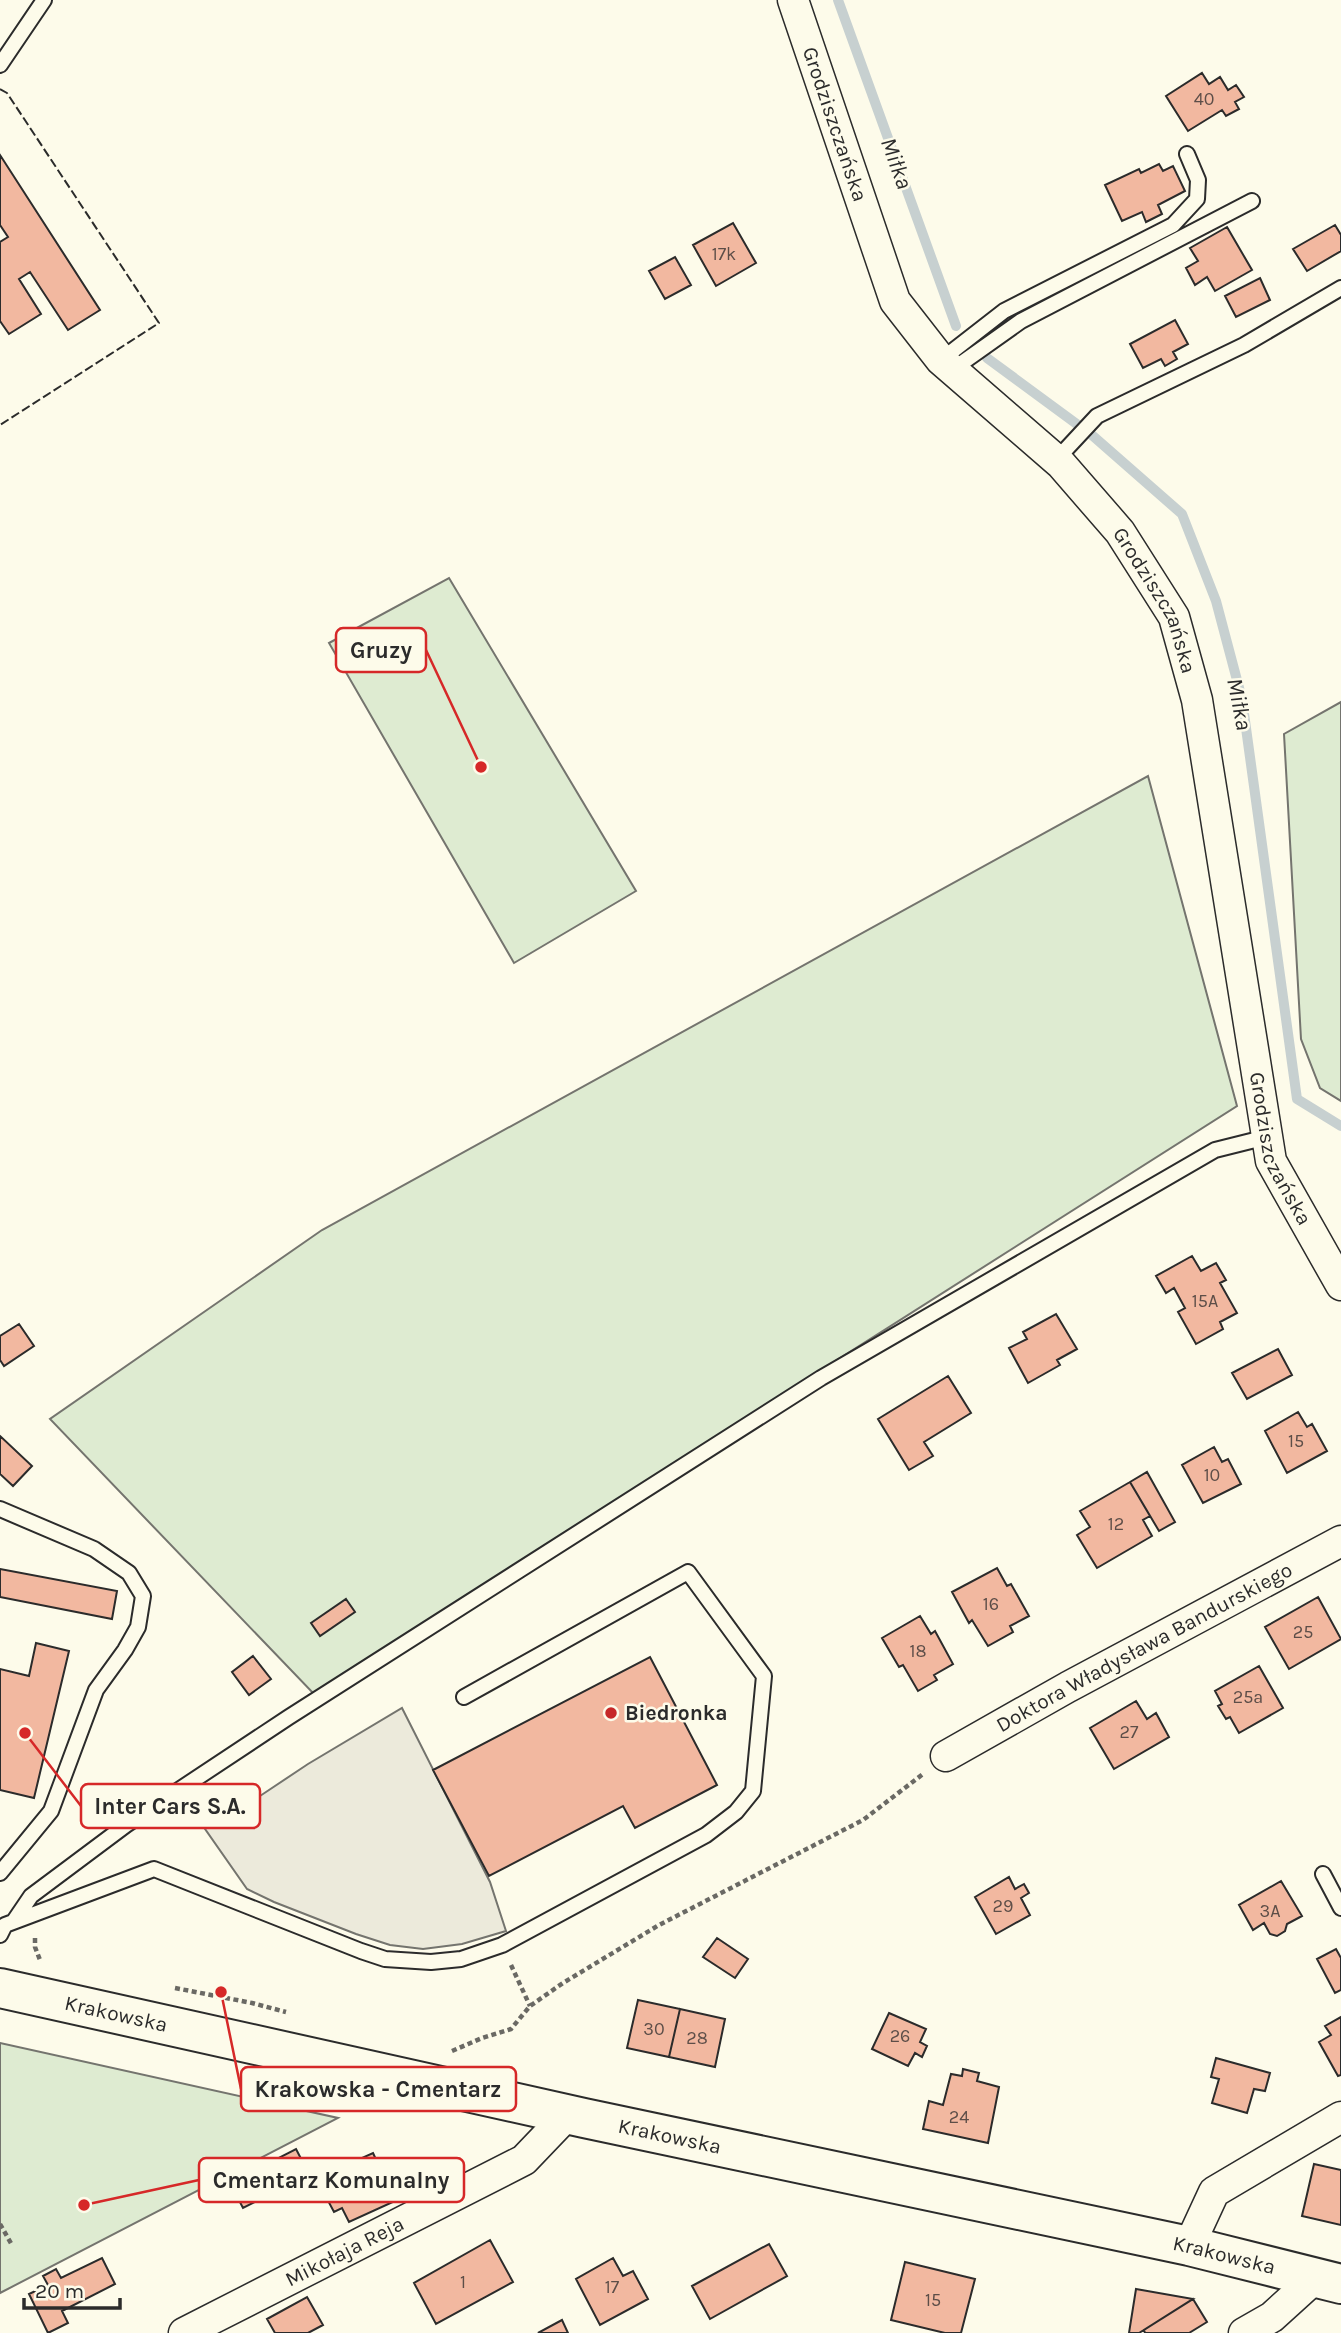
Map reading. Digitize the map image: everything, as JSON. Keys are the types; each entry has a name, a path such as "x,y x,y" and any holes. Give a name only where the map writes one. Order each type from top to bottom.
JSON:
{"main road":[{"name":"Krakowska","path":"0,1988 568,2114 1189,2246 1328,2281"}],"street":[{"name":"Grodziszczańska","path":"793,0 895,301 947,365 1056,460 1120,532 1174,617 1197,700 1271,1161 1341,1285"},
{"name":"Doktora Władysława Bandurskiego","path":"946,1756 1068,1687 1341,1541"},
{"name":"Mikołaja Reja","path":"184,2333 524,2160 568,2114"},
{"path":"1189,2246 1214,2192 1341,2117"},
{"path":"1244,2333 1328,2281"}],"lane":[{"path":"0,65 44,0"},
{"path":"947,365 1003,312 1173,225 1197,199 1198,180 1187,154"},
{"path":"947,365 1021,321 1252,201"},
{"path":"1056,460 1097,416 1244,345 1341,288"},
{"path":"13,1921 30,1896 126,1825 289,1717 821,1378 1215,1150 1268,1137"},
{"path":"0,1509 94,1549 130,1573 143,1596 138,1627 96,1690 51,1811 0,1873"},
{"path":"0,1935 5,1925 13,1921 154,1869 385,1959 431,1962 461,1959 502,1945 706,1835 736,1812 753,1791 764,1676 688,1572 464,1697"},
{"path":"1324,1874 1341,1908"}],"path":[{"path":"449,2052 511,2029 530,2006 659,1925 863,1820 946,1756"},
{"path":"502,1945 530,2006"},
{"path":"0,2224 12,2245"}],"green space":[{"path":"449,578 636,891 514,963 329,643"},
{"path":"1341,702 1341,1101 1320,1088 1301,1039 1284,734"},
{"path":"1148,776 1237,1106 313,1693 50,1419 322,1230"},
{"path":"0,2043 338,2118 0,2293"}],"shaded area":[{"path":"402,1708 490,1882 506,1931 462,1944 423,1949 390,1945 356,1934 247,1889 203,1826 260,1796"}],"building":[{"path":"1202,73 1209,84 1220,77 1228,90 1236,85 1244,97 1235,102 1239,109 1226,116 1222,110 1188,131 1166,96"},
{"path":"0,155 100,310 68,330 30,272 19,279 41,314 9,334 0,321 0,242 8,237 0,225"},
{"path":"1159,164 1163,171 1173,166 1185,191 1158,205 1162,214 1146,222 1142,212 1122,221 1105,185 1139,169 1141,173"},
{"path":"733,223 756,263 716,286 693,245"},
{"path":"1335,225 1341,235 1341,251 1307,271 1293,249"},
{"path":"1227,227 1252,270 1215,291 1207,277 1195,285 1186,268 1198,261 1190,248"},
{"path":"675,257 691,285 665,299 649,271"},
{"path":"1260,278 1270,300 1236,317 1225,296"},
{"path":"1175,320 1188,344 1173,352 1177,359 1165,366 1161,359 1143,368 1130,344"},
{"path":"1192,1256 1201,1271 1216,1263 1226,1280 1220,1283 1237,1313 1220,1322 1223,1329 1196,1344 1178,1312 1185,1308 1174,1288 1166,1293 1156,1276"},
{"path":"1056,1314 1077,1349 1057,1360 1060,1365 1028,1383 1009,1348 1027,1339 1023,1332"},
{"path":"19,1324 34,1346 4,1366 0,1360 0,1336"},
{"path":"1278,1349 1292,1375 1247,1399 1232,1373"},
{"path":"948,1376 971,1413 924,1442 933,1456 909,1470 878,1419"},
{"path":"1298,1412 1307,1427 1312,1424 1327,1451 1287,1473 1265,1431"},
{"path":"0,1436 32,1466 13,1486 0,1474"},
{"path":"1214,1447 1222,1462 1228,1459 1241,1484 1203,1503 1182,1465"},
{"path":"1147,1472 1175,1522 1159,1531 1130,1482"},
{"path":"1130,1482 1150,1516 1143,1520 1152,1536 1097,1568 1077,1535 1090,1527 1080,1511"},
{"path":"997,1568 1007,1586 1011,1584 1029,1616 1010,1626 1013,1632 988,1646 972,1620 969,1623 952,1592"},
{"path":"0,1569 117,1591 112,1619 0,1597"},
{"path":"1318,1597 1341,1639 1289,1669 1265,1627"},
{"path":"346,1599 355,1612 320,1636 311,1623"},
{"path":"920,1616 931,1634 935,1631 953,1664 934,1675 937,1680 918,1691 903,1665 899,1667 882,1638"},
{"path":"36,1643 69,1651 34,1798 0,1790 0,1669 29,1676"},
{"path":"253,1656 271,1679 249,1695 232,1672"},
{"name":"Biedronka","path":"650,1657 717,1785 635,1828 623,1806 489,1876 433,1770"},
{"path":"1259,1666 1283,1708 1239,1733 1230,1717 1226,1719 1218,1706 1222,1704 1215,1691"},
{"path":"1136,1701 1147,1719 1156,1713 1169,1737 1114,1769 1090,1728"},
{"path":"1009,1877 1015,1889 1024,1884 1029,1893 1021,1898 1030,1915 996,1934 975,1897"},
{"path":"1281,1881 1302,1916 1287,1924 1285,1931 1277,1936 1270,1934 1264,1923 1253,1930 1239,1905"},
{"path":"717,1938 748,1959 735,1978 703,1957"},
{"path":"1336,1949 1341,1958 1341,1990 1335,1993 1317,1959"},
{"path":"638,2000 680,2009 669,2057 627,2048"},
{"path":"680,2009 725,2019 715,2067 669,2057"},
{"path":"889,2013 926,2029 920,2042 927,2046 922,2057 915,2053 908,2066 872,2049"},
{"path":"1341,2017 1341,2075 1338,2076 1319,2042 1331,2035 1325,2026"},
{"path":"1216,2058 1270,2073 1265,2091 1254,2089 1247,2113 1212,2103 1219,2079 1211,2077"},
{"path":"963,2069 979,2073 977,2081 999,2087 988,2143 923,2129 929,2101 943,2105 951,2074 962,2076"},
{"path":"296,2149 309,2174 243,2208 230,2183"},
{"path":"373,2153 395,2201 349,2222 342,2208 334,2212 325,2195 334,2191 326,2174"},
{"path":"1314,2164 1341,2170 1341,2225 1302,2216"},
{"path":"490,2240 513,2282 436,2324 414,2283"},
{"path":"769,2244 787,2276 710,2319 692,2286"},
{"path":"102,2258 115,2284 62,2311 68,2323 48,2333 29,2294 48,2285 43,2276 56,2269 61,2278"},
{"path":"613,2258 623,2276 633,2271 648,2299 600,2325 576,2279"},
{"path":"905,2262 975,2279 961,2333 945,2333 891,2320"},
{"path":"1136,2289 1193,2299 1139,2333 1129,2333"},
{"path":"307,2297 323,2325 308,2333 275,2333 267,2319"},
{"path":"1193,2299 1207,2322 1189,2333 1145,2333 1144,2330"},
{"path":"562,2320 568,2333 538,2333"}],"waterway":[{"name":"Miłka","path":"838,0 956,326"},
{"name":"Miłka","path":"987,358 1093,436 1182,514 1216,601 1242,699 1297,1099 1341,1126"}],"fence":[{"path":"0,89 7,93 159,323 0,425"}],"place":[{"name":"Gruzy","path":"481,767"},
{"name":"Biedronka","path":"611,1713"},
{"name":"Inter Cars S.A.","path":"25,1733"},
{"name":"Krakowska - Cmentarz","path":"221,1992"},
{"name":"Cmentarz Komunalny","path":"84,2205"}]}
